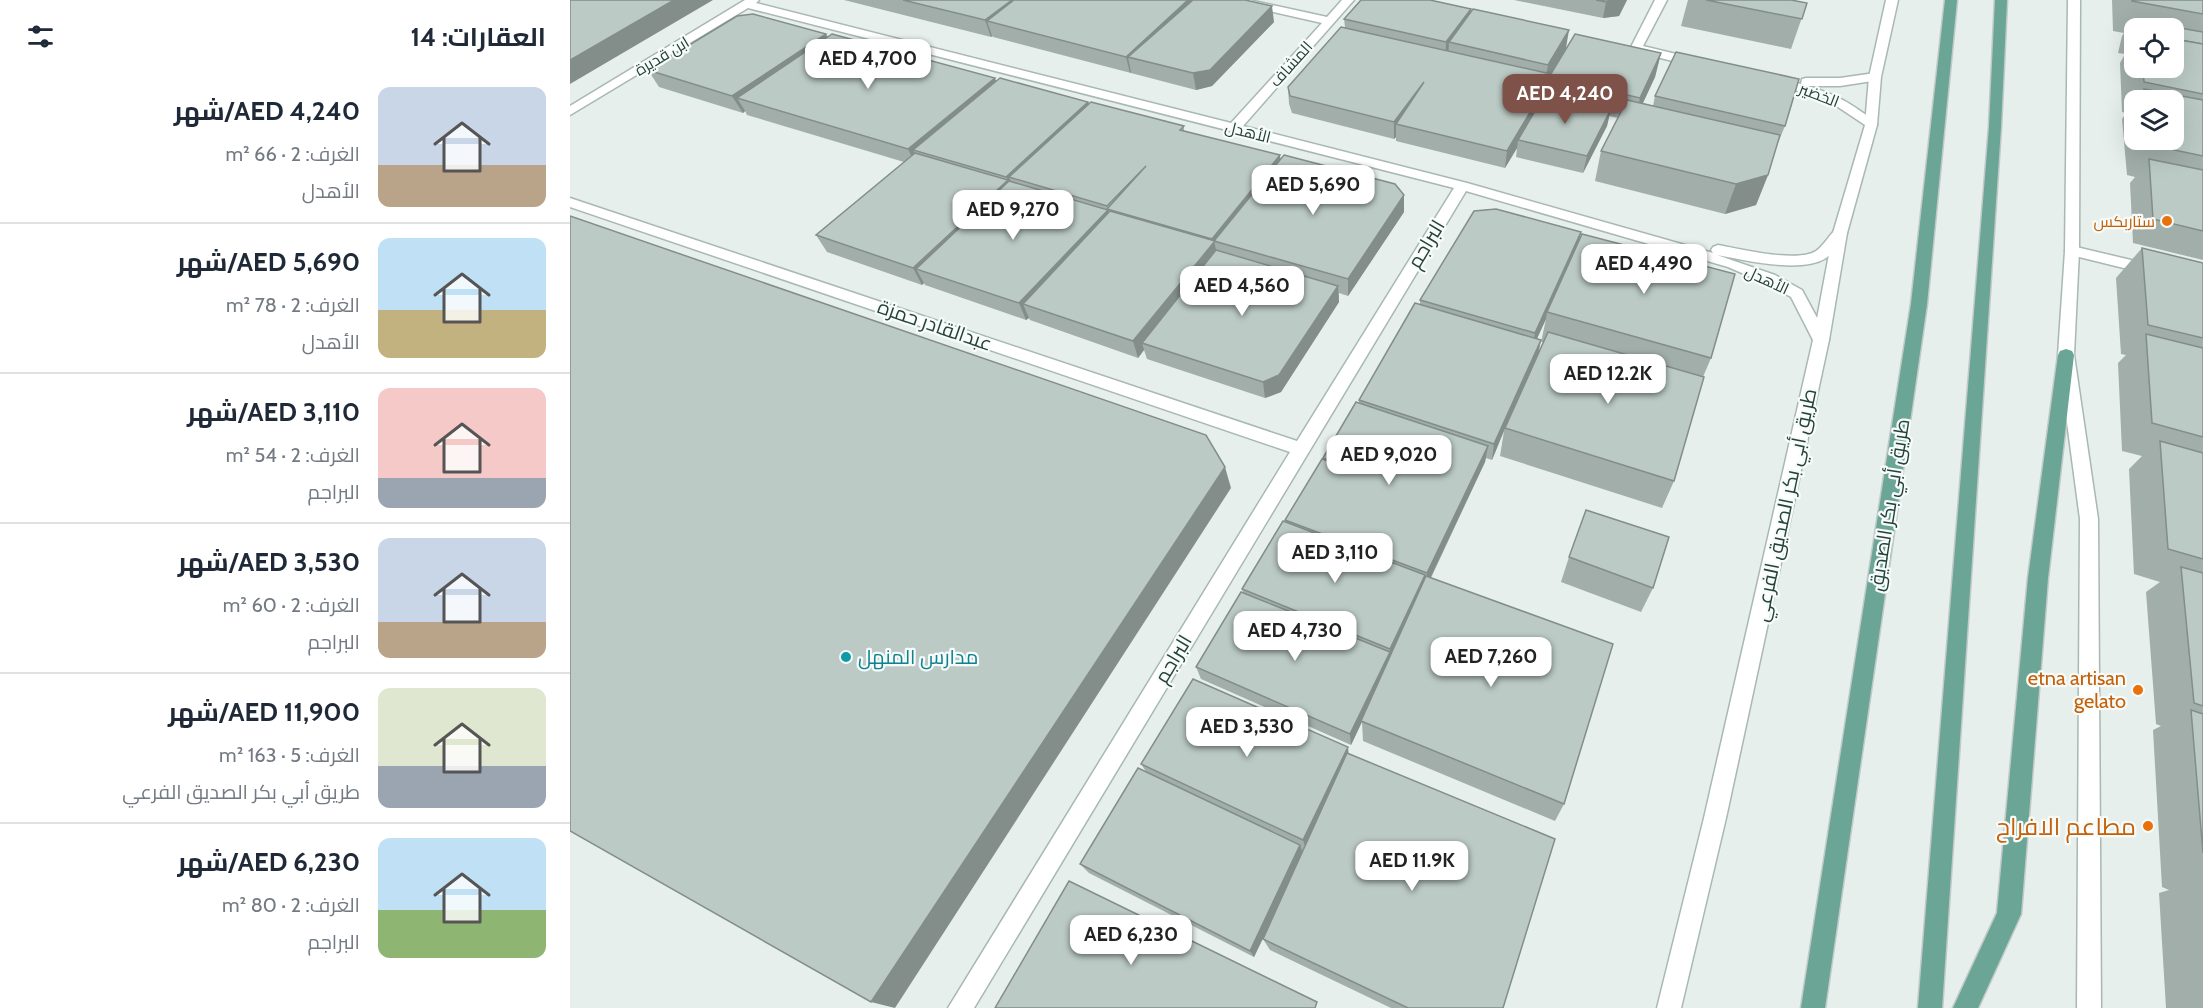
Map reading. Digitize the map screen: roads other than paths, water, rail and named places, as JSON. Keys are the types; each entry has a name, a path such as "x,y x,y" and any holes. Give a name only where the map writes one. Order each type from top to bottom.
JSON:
{"main road":[{"name":"طريق أبي بكر الصديق","path":"1813,1008 1919,304 1951,0"},
{"path":"1930,1008 1995,127 2001,0"},
{"path":"1965,1008 2009,914 2038,578 2066,355"}],"street":[{"path":"1234,0 1329,21"},
{"name":"المشاف","path":"1234,128 1348,0"},
{"path":"1661,0 1631,48 1713,66"},
{"name":"طريق أبي بكر الصديق الفرعي","path":"1669,1008 1715,818 1821,340 1840,233 1871,125 1875,77 1892,0"},
{"path":"2074,0 2072,251 2066,355 2089,519 2089,1008"},
{"name":"ابن قديرة","path":"570,111 750,2"},
{"name":"الأهدل","path":"750,2 1462,186 1733,264 1770,279 1797,294 1821,340"},
{"name":"الخضير","path":"1871,125 1830,96 1756,76 1810,83 1875,77"},
{"name":"البراجم","path":"960,1008 1462,186"},
{"name":"عبدالقادر حمزة","path":"570,202 1301,449"},
{"path":"1616,231 1736,253 1789,259 1820,255 1840,233"},
{"path":"2072,251 2170,274"}],"place":[{"name":"ستاربكس","path":"2167,221"},
{"name":"مدارس المنهل","path":"846,657"},
{"name":"etna artisan gelato","path":"2138,690"},
{"name":"مطاعم الافراح","path":"2148,826"}]}
